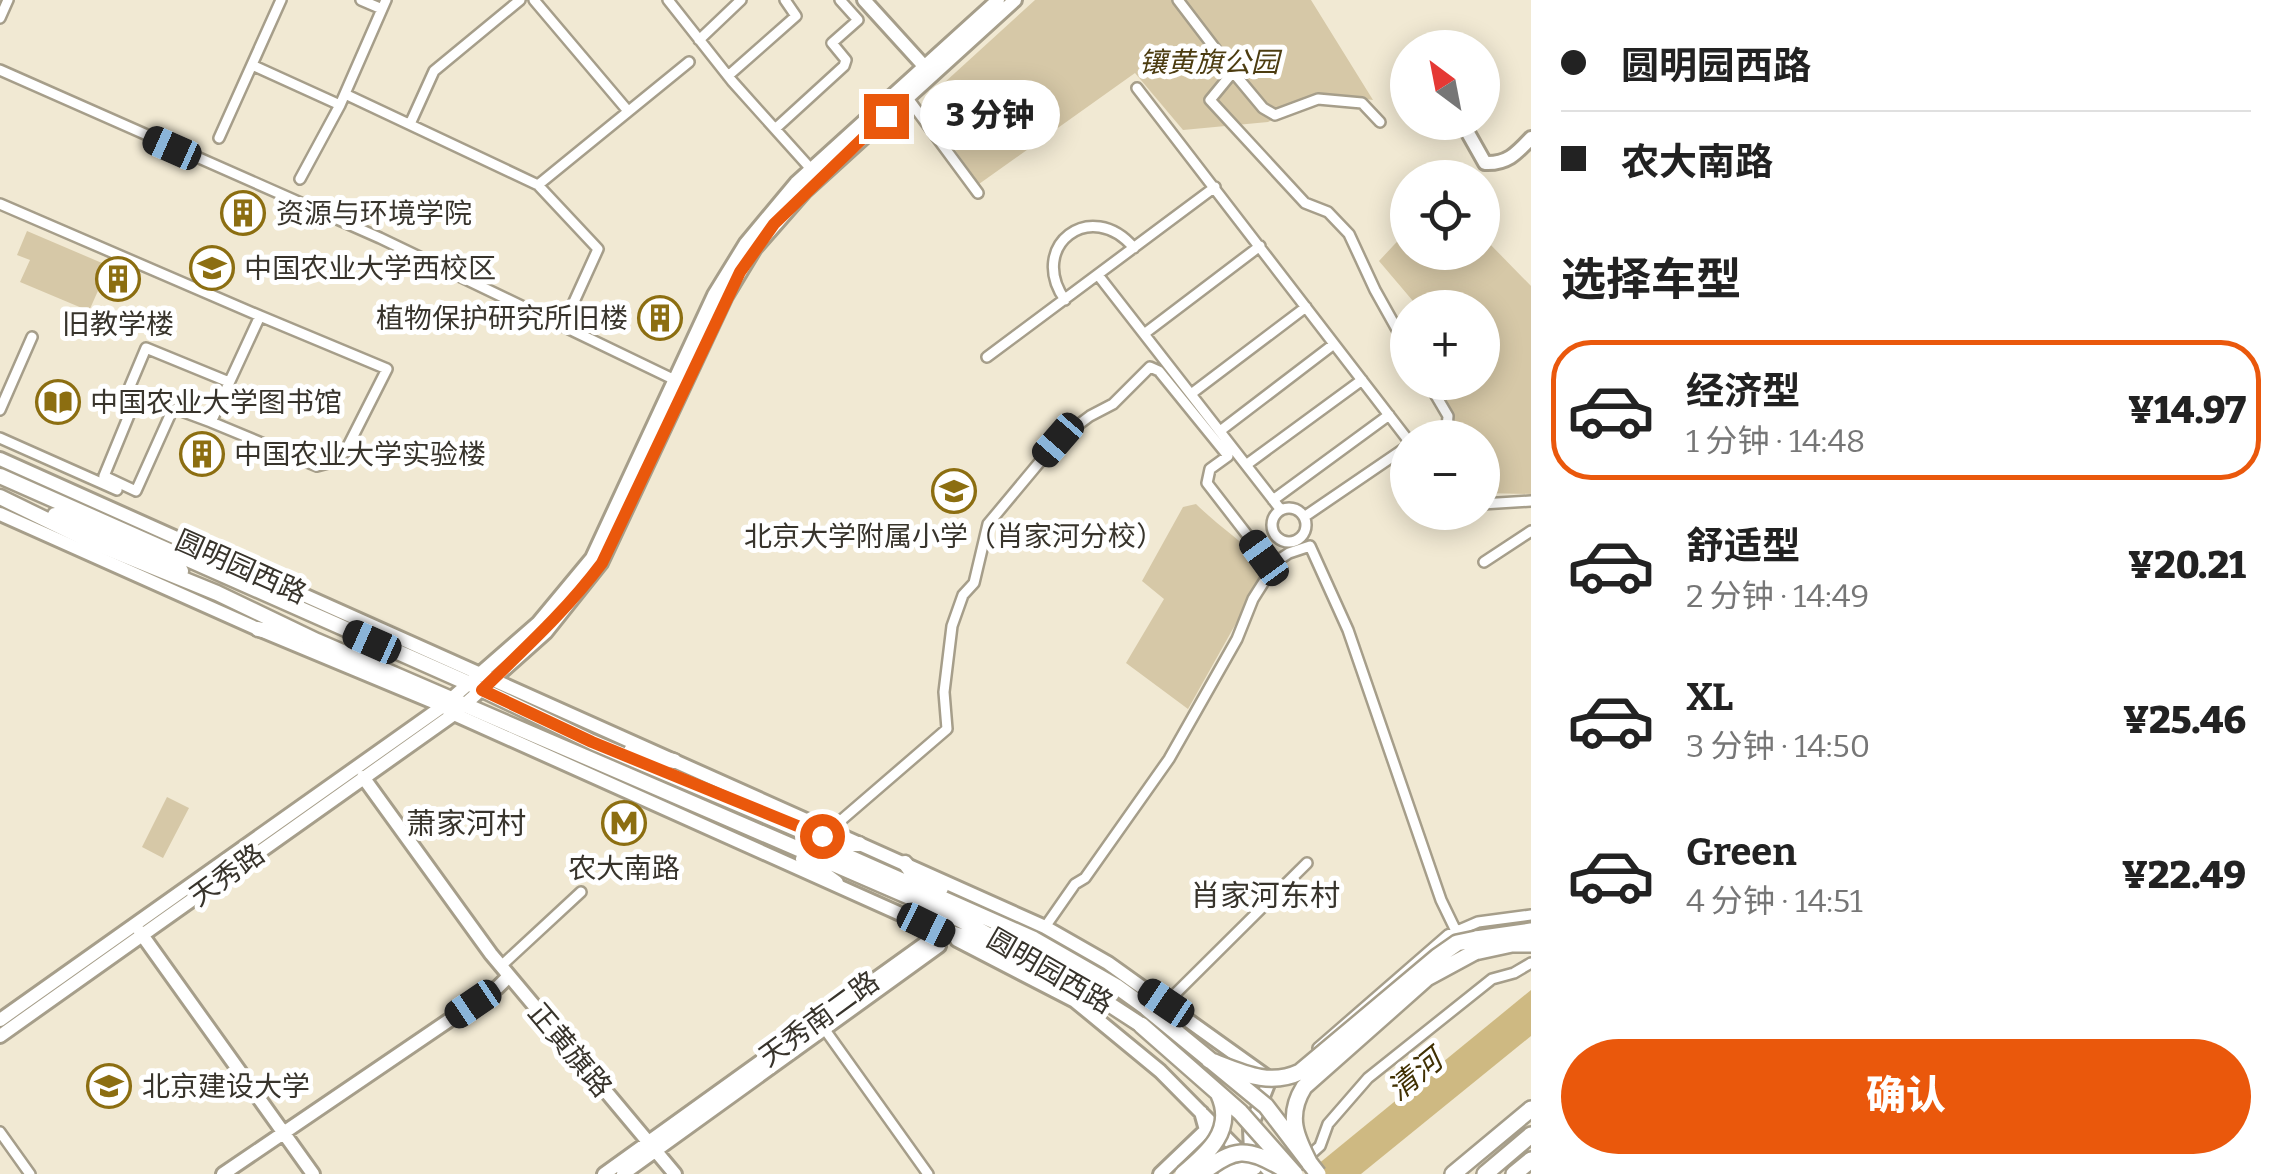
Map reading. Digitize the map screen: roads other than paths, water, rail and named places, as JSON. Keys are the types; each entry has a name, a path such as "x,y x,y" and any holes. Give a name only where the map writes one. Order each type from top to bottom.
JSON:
{"highway":[{"path":"1210,1060 1254,1077 1284,1080 1315,1061 1458,943 1531,931"},
{"path":"1314,1169 1293,1122 1296,1101 1304,1088 1427,978 1475,952 1531,944"},
{"path":"1475,952 1531,955"},
{"name":"圆明园西路","path":"1148,1009 1266,1106 1314,1169"},
{"name":"圆明园西路","path":"1142,1025 1240,1112 1292,1174"},
{"path":"1183,1174 1218,1141 1224,1124 1224,1106 1219,1096 1196,1071"},
{"path":"1454,1174 1531,1109"},
{"path":"1467,1174 1531,1119"},
{"path":"1485,1174 1531,1135"},
{"path":"1202,1174 1228,1156 1244,1152 1261,1154 1292,1174"},
{"path":"1517,1174 1531,1162"},
{"path":"1226,1174 1258,1170"}],"main road":[{"name":"圆明园西路","path":"0,476 482,682 592,742 797,829 833,850 1050,948 1148,1009"},
{"name":"圆明园西路","path":"0,498 97,531 191,576 217,593 454,705 949,914 1068,978 1142,1025"},
{"path":"258,628 317,641"},
{"path":"592,742 674,761"},
{"path":"797,829 846,844 859,844"},
{"path":"782,844 836,883"},
{"path":"905,863 913,874 977,906 987,918"},
{"path":"926,925 976,939 1068,978"}],"street":[{"path":"0,18 8,0"},
{"path":"219,138 281,0"},
{"path":"300,179 340,104 384,5 361,0"},
{"path":"410,124 434,71 520,0"},
{"path":"534,0 628,112"},
{"path":"669,0 728,76 811,169"},
{"path":"699,40 741,0"},
{"path":"728,76 796,16 785,0"},
{"path":"774,129 844,66 846,60 832,43 858,20 840,0"},
{"path":"864,0 924,66"},
{"path":"482,682 538,624 592,558 730,267 765,218 811,169 998,0"},
{"path":"454,705 546,632 602,563 726,296 756,248 805,191 1015,0"},
{"path":"1178,0 1263,108 1275,115 1318,99 1362,103 1380,122"},
{"path":"538,185 689,62"},
{"path":"252,65 340,104"},
{"path":"0,70 380,238 675,380"},
{"path":"1233,72 1210,100 1305,203 1328,212 1349,234 1390,317"},
{"path":"1137,88 1392,420"},
{"path":"344,94 538,185 598,249 563,326"},
{"path":"907,97 978,192"},
{"path":"1472,140 1484,163 1499,164 1512,158 1531,138"},
{"path":"988,356 1215,187"},
{"path":"0,204 388,369 346,452 317,466 176,410 171,413 136,491 0,438"},
{"path":"1065,300 1052,270 1054,256 1070,234 1082,227 1110,228 1122,234 1134,248"},
{"path":"1144,334 1260,246"},
{"path":"1098,275 1281,510"},
{"path":"1191,394 1306,307"},
{"path":"211,422 260,316"},
{"path":"0,410 32,337"},
{"path":"1220,431 1334,344"},
{"path":"118,487 104,476 134,403 130,386 146,348 229,382"},
{"path":"830,829 947,729 944,692 952,626 963,596 974,583 988,524 1058,440 1113,404 1150,367 1159,371 1228,456 1210,470 1207,483 1264,558 1276,563"},
{"path":"1246,465 1362,380"},
{"path":"1273,500 1388,415"},
{"path":"1304,517 1390,456"},
{"name":"圆明园西路","path":"0,459 482,682 674,761 1045,927 1108,963 1270,1079"},
{"path":"109,508 118,487"},
{"path":"1500,503 1531,501"},
{"path":"1292,508 1304,517 1306,527 1301,537 1291,542 1276,534 1273,523 1281,510 1292,508"},
{"name":"圆明园西路","path":"0,514 258,628 454,705 926,925 1075,1001 1160,1071 1258,1170"},
{"path":"1484,562 1531,531"},
{"path":"1301,537 1310,546 1348,630 1441,900 1456,931"},
{"path":"1045,927 1075,884 1085,878 1169,759 1276,563 1288,553 1310,546"},
{"name":"天秀路","path":"0,1020 364,777 454,705"},
{"name":"天秀路","path":"0,1036 138,930 454,705"},
{"name":"正黄旗路","path":"364,777 505,971 674,1174"},
{"path":"1166,1003 1307,863"},
{"path":"223,1174 498,987 505,971 581,892"},
{"path":"1228,1139 1245,1136 1270,1079 1299,1064 1434,945 1456,931 1489,920 1531,915"},
{"name":"天秀南二路","path":"604,1174 653,1146 940,946 926,925"},
{"name":"天秀南二路","path":"622,1174 653,1146 928,942 926,925"},
{"path":"138,930 313,1174"},
{"path":"1292,1174 1320,1146 1328,1124 1368,1078 1492,979 1531,963"},
{"path":"823,1028 928,1174"},
{"path":"1160,1071 1201,1028"},
{"path":"1160,1174 1206,1130 1200,1110"},
{"path":"1250,1128 1250,1152 1272,1174"},
{"path":"0,1132 30,1174"}],"place":[{"name":"资源与环境学院","path":"243,213"},
{"name":"中国农业大学西校区","path":"212,268"},
{"name":"旧教学楼","path":"118,279"},
{"name":"植物保护研究所旧楼","path":"660,318"},
{"name":"中国农业大学图书馆","path":"58,402"},
{"name":"中国农业大学实验楼","path":"202,454"},
{"name":"北京大学附属小学（肖家河分校）","path":"954,491"},
{"name":"农大南路","path":"624,823"},
{"name":"北京建设大学","path":"109,1086"}],"district":[{"name":"萧家河村","path":"466,824"},
{"name":"肖家河东村","path":"1265,896"}],"park label":[{"name":"镶黄旗公园","path":"1209,62"}],"water label":[{"name":"清河","path":"1415,1075"}]}
